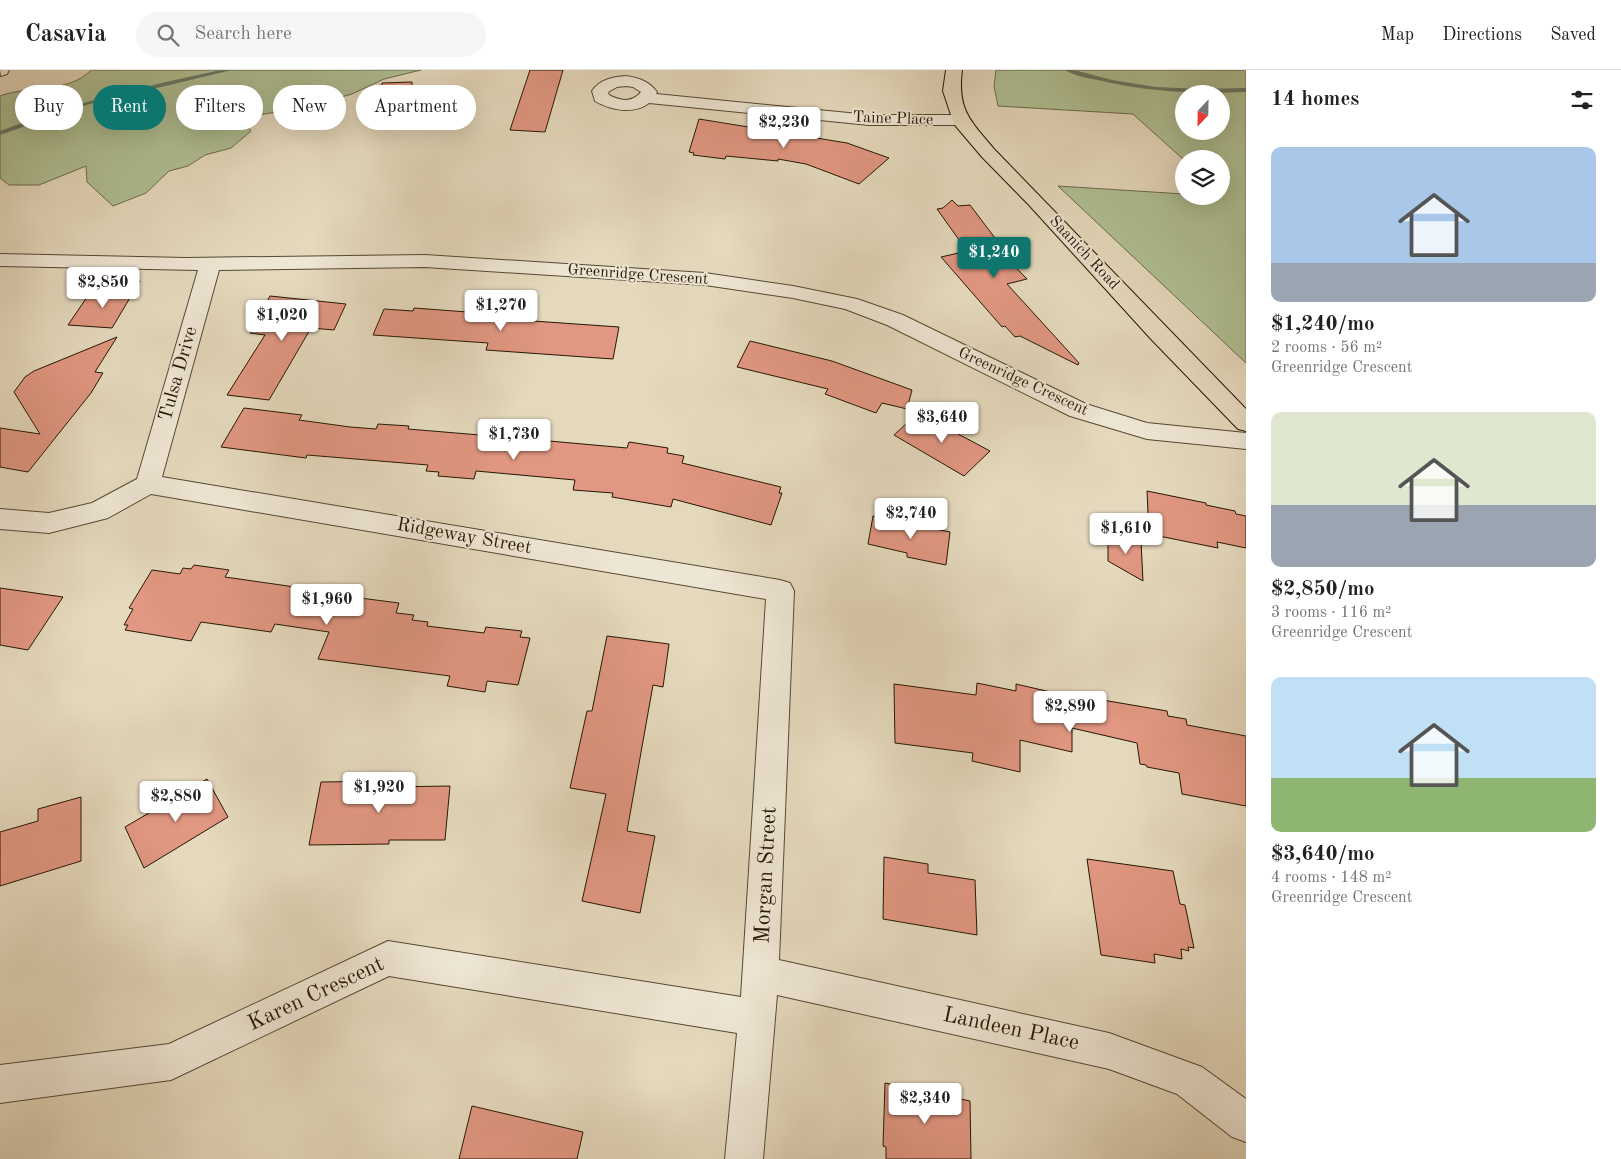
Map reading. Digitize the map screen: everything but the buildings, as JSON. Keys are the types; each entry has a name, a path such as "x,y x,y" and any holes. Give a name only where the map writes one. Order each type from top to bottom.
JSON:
{"main road":[{"name":"Saanich Road","path":"954,70 951,91 960,120 988,153 1036,201 1159,334 1246,423"}],"street":[{"name":"Taine Place","path":"647,98 869,120 960,120"},
{"name":"Greenridge Crescent","path":"0,260 210,264 425,261 705,278 793,292 850,304 895,320 1078,410 1147,431 1246,441"},
{"name":"Tulsa Drive","path":"148,484 210,264"},
{"path":"0,519 49,523 99,511 148,484"},
{"name":"Ridgeway Street","path":"148,484 780,591"},
{"name":"Morgan Street","path":"744,1159 761,974 780,591"},
{"name":"Karen Crescent","path":"0,1084 171,1062 388,958 757,1018"},
{"name":"Landeen Place","path":"761,974 1108,1051 1189,1080 1246,1122"}],"green space":[{"path":"91,70 421,70 384,79 371,85 356,85 356,92 346,96 346,85 273,85 273,113 263,114 263,85 176,85 176,130 251,131 231,148 205,155 188,166 169,171 146,193 113,206 87,182 86,166 39,185 9,185 0,178 0,96 15,92 15,130 83,130 83,85 64,85 82,78"},
{"path":"996,70 1246,70 1246,363 1058,186 1175,193 1175,205 1230,205 1230,150 1175,150 1175,152 1133,114 998,106 994,86"}],"waterway":[{"path":"0,133 56,112 84,104 229,70"},
{"path":"385,71 390,70"},
{"path":"1068,70 1112,82 1156,89 1246,90"}]}
